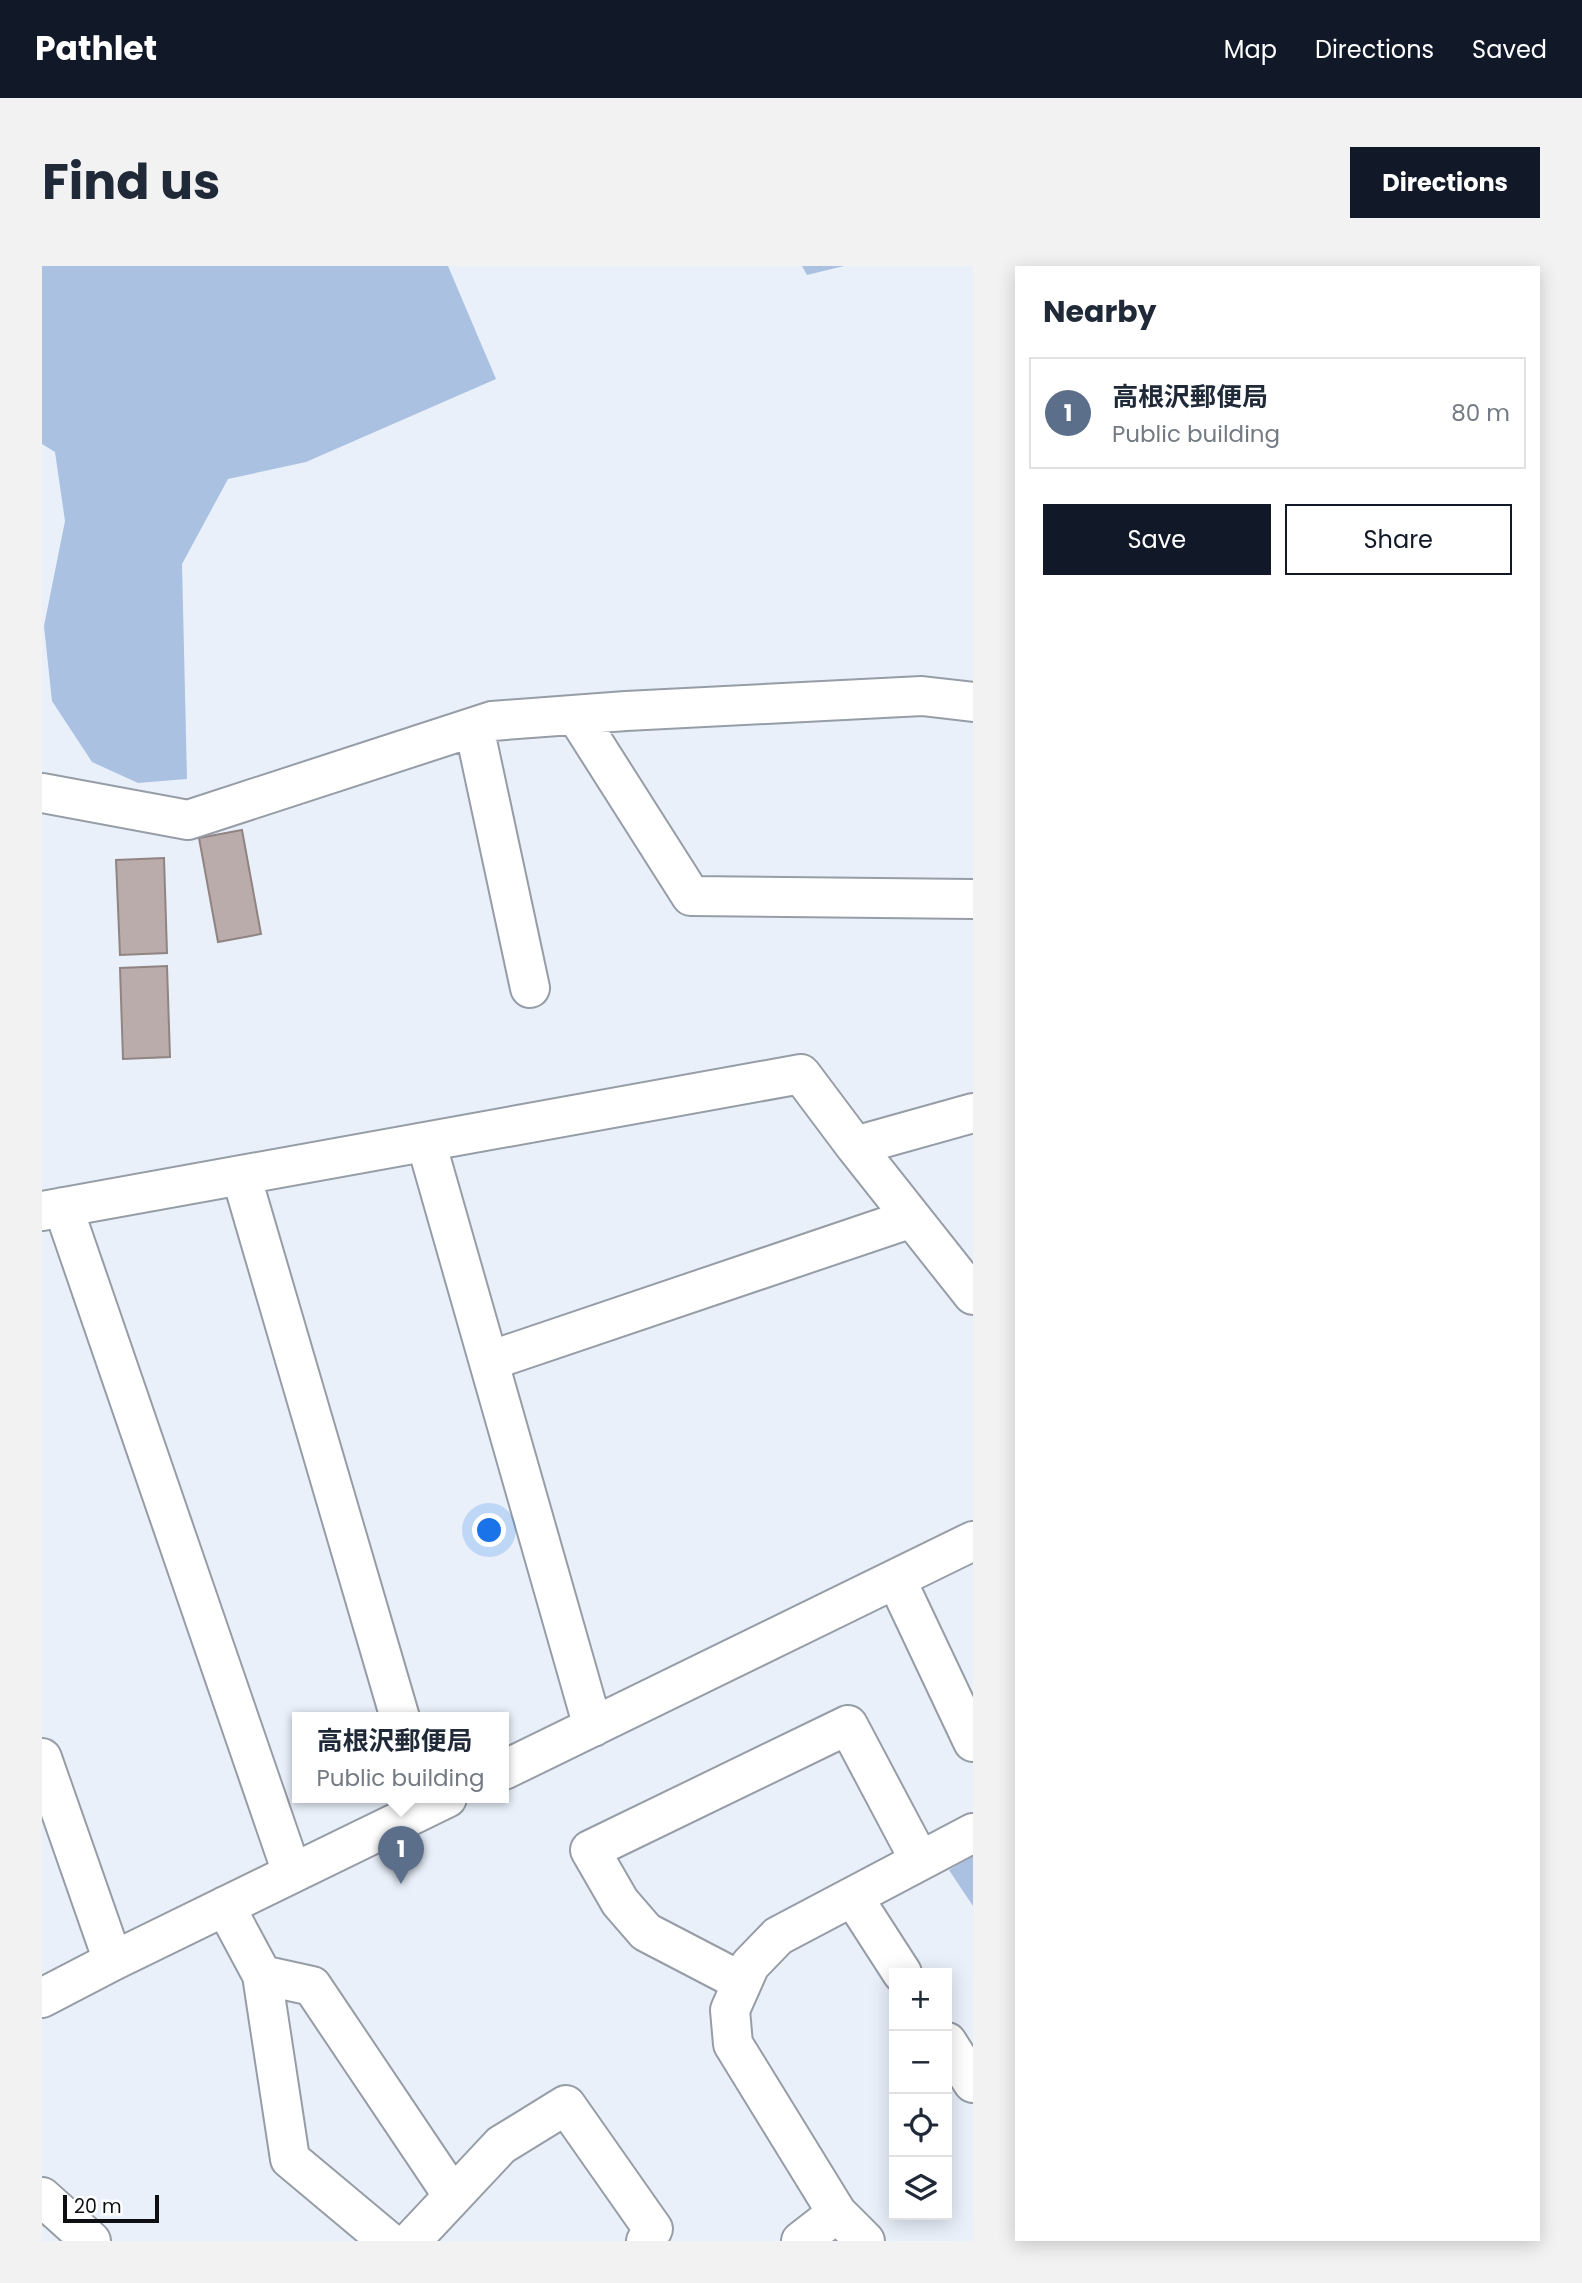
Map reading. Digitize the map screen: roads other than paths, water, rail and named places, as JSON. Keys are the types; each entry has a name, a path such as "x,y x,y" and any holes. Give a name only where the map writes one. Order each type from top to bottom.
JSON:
{"street":[{"path":"42,793 188,820 492,721 922,696 973,702"},
{"path":"576,715 691,896 973,899"},
{"path":"474,727 530,988"},
{"path":"292,1873 53,1209 801,1074 973,1295"},
{"path":"855,1146 973,1112"},
{"path":"426,1142 593,1727"},
{"path":"242,1175 398,1712"},
{"path":"489,1361 912,1218"},
{"path":"509,1768 973,1541"},
{"path":"896,1578 973,1742"},
{"path":"741,1982 646,1931 620,1902 590,1850 848,1725 920,1861"},
{"path":"42,1758 113,1961"},
{"path":"42,1998 430,1803"},
{"path":"865,2241 837,2213 733,2045 730,2010 750,1965 778,1936 973,1833"},
{"path":"853,1897 899,1968"},
{"path":"225,1906 261,1975 290,2159 388,2241"},
{"path":"261,1975 312,1986 453,2196"},
{"path":"952,2050 973,2083"},
{"path":"411,2241 501,2145 566,2105 653,2229 646,2241"},
{"path":"42,2197 91,2241"},
{"path":"801,2241 837,2213"}],"place":[{"name":"高根沢郵便局","path":"401,1884"}]}
